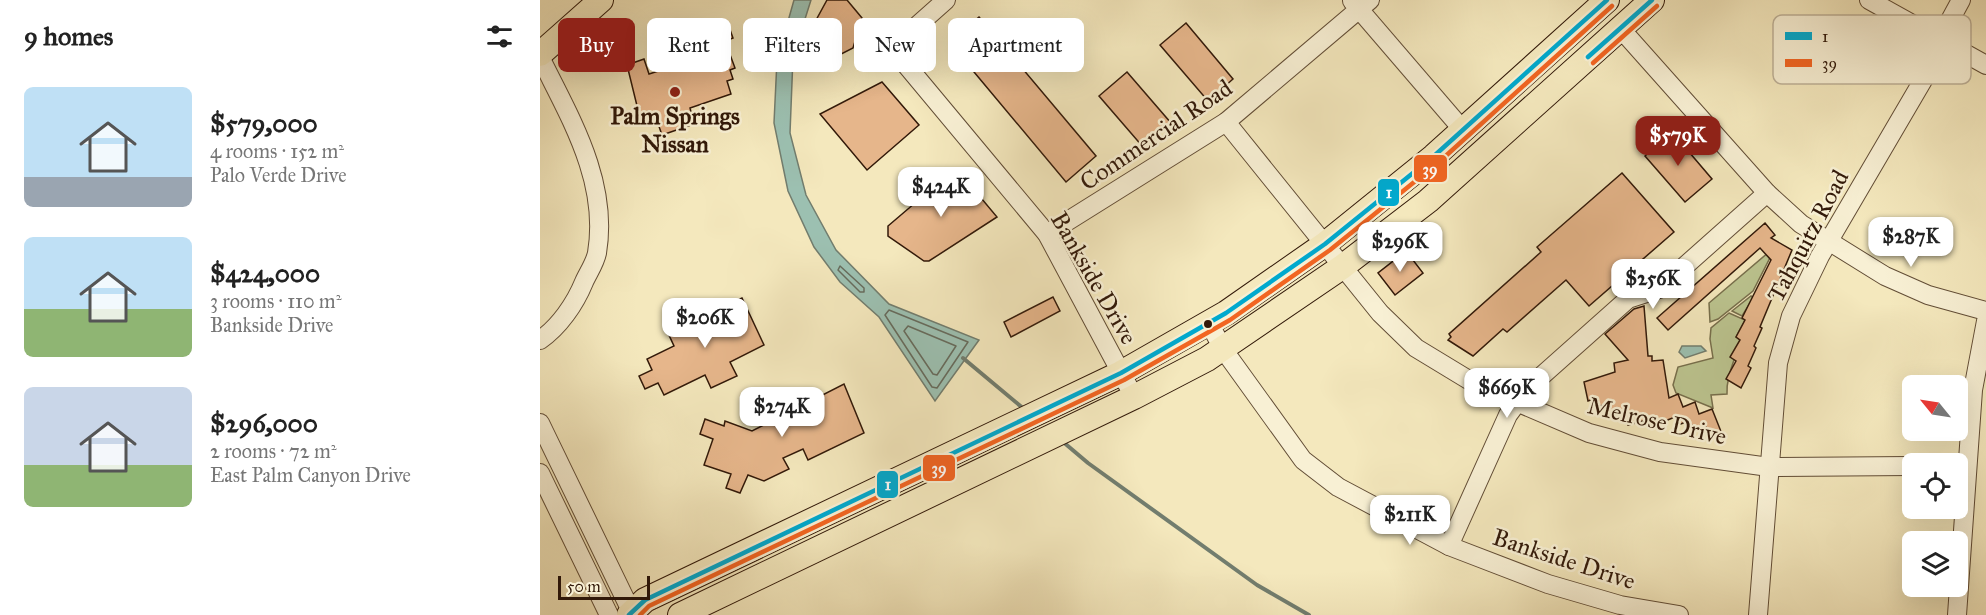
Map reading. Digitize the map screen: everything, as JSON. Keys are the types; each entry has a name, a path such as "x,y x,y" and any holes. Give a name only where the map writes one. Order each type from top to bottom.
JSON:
{"main road":[{"path":"540,56 601,0"},
{"path":"626,614 645,600 1121,374 1209,323 1324,244 1434,156 1607,0"},
{"path":"680,615 1134,397 1223,349 1342,267 1428,201 1652,0"},
{"path":"1480,154 1474,140 1501,112 1512,93 1514,83"}],"street":[{"name":"Bankside Drive","path":"946,0 892,48 1047,234 1134,397"},
{"path":"1869,0 1896,15"},
{"name":"Tahquitz Road","path":"1954,15 1961,0"},
{"path":"1360,3 1462,129"},
{"name":"Commercial Road","path":"1047,234 1226,122 1360,3"},
{"path":"1620,28 1767,193 1801,224 1828,243 1885,276 1928,295 1986,311"},
{"path":"540,56 584,146 595,181 598,217 596,254 579,293 552,332 540,340"},
{"path":"1971,56 1986,65"},
{"name":"Tahquitz Road","path":"1758,615 1778,363 1791,316 1828,243 1920,84"},
{"name":"Melrose Drive","path":"1226,122 1380,313 1416,348 1464,378 1516,403 1589,433 1660,452 1724,463 1769,467 1902,466"},
{"path":"1449,546 1516,403 1528,388 1628,299 1659,289 1767,193"},
{"path":"1957,615 1971,466 1973,390 1986,321"},
{"name":"Bankside Drive","path":"1209,323 1223,349 1303,460 1338,487 1449,546 1548,584 1620,605 1679,615"},
{"path":"540,423 626,614"},
{"path":"540,473 626,614"}],"green space":[{"path":"1776,246 1753,291 1718,319 1710,322 1709,303"},
{"path":"1751,296 1756,299 1752,300 1742,316 1732,311"},
{"path":"1729,313 1745,320 1736,337 1740,340 1727,394 1711,395 1713,408 1676,393 1673,385 1678,367 1713,358 1711,328"}],"water":[{"path":"794,0 811,0 805,18 789,18"},
{"path":"776,72 792,72 790,133 806,195 836,250 889,304 979,340 935,401 879,317 840,282 814,247 788,191 774,123"},
{"path":"1682,346 1701,346 1706,351 1685,358 1679,352"}],"building":[{"path":"827,0 847,0 862,18 854,18 853,48 842,54 842,18 817,18"},
{"path":"1186,23 1233,79 1208,101 1160,45"},
{"path":"731,57 735,68 731,70"},
{"path":"644,59 649,74 655,72 731,72 733,79 727,81 731,94 690,108 694,124 662,135 655,115 651,117 649,111 639,114 629,72 635,72 635,62"},
{"path":"974,72 1025,72 1096,156 1066,182"},
{"path":"1127,72 1171,123 1143,147 1099,96"},
{"path":"882,82 919,125 867,170 820,114"},
{"path":"1672,132 1712,179 1685,202 1645,156"},
{"path":"956,168 997,217 929,261 924,261 888,236 888,226"},
{"path":"1622,173 1674,232 1589,306 1566,280 1507,332 1503,329 1473,356 1448,340 1451,337 1449,334 1541,252 1537,247"},
{"path":"1765,223 1775,235 1771,238 1792,250 1760,327 1762,328 1754,346 1756,348 1748,366 1751,368 1741,388 1726,379 1736,361 1730,357 1740,340 1736,337 1745,320 1742,318 1771,260 1760,248 1668,330 1657,318"},
{"path":"1406,251 1423,273 1395,295 1378,273"},
{"path":"1053,297 1060,311 1011,337 1004,322"},
{"path":"742,298 764,345 730,362 737,376 711,388 705,375 664,395 658,383 645,389 639,376 652,370 647,359 674,346 668,333"},
{"path":"1644,306 1648,356 1652,356 1652,361 1663,360 1669,398 1678,394 1683,407 1695,402 1699,414 1712,409 1722,434 1711,439 1706,427 1695,431 1692,425 1688,426 1686,422 1678,425 1675,417 1655,425 1653,423 1645,426 1643,421 1628,425 1625,419 1621,420 1619,415 1610,417 1607,404 1600,406 1596,398 1588,401 1584,382 1615,372 1614,363 1628,360 1605,334 1634,309"},
{"path":"844,384 864,433 808,460 803,449 783,458 789,469 764,481 748,475 740,493 726,488 731,474 704,465 713,439 700,434 705,419 724,426 725,421 752,431"}],"waterway":[{"path":"963,358 1024,409"},
{"path":"1062,441 1088,463 1257,585 1309,615"}],"transit line":[{"name":"1","path":"629,615 645,600 1121,373 1226,313 1325,244 1434,156 1607,0"},
{"name":"1","path":"1588,57 1652,0"},
{"name":"39","path":"640,615 649,606 1124,380 1230,320 1330,250 1439,162 1612,6"},
{"name":"39","path":"1593,63 1657,6"}],"place":[{"name":"Palm Springs Nissan","path":"675,92"}]}
